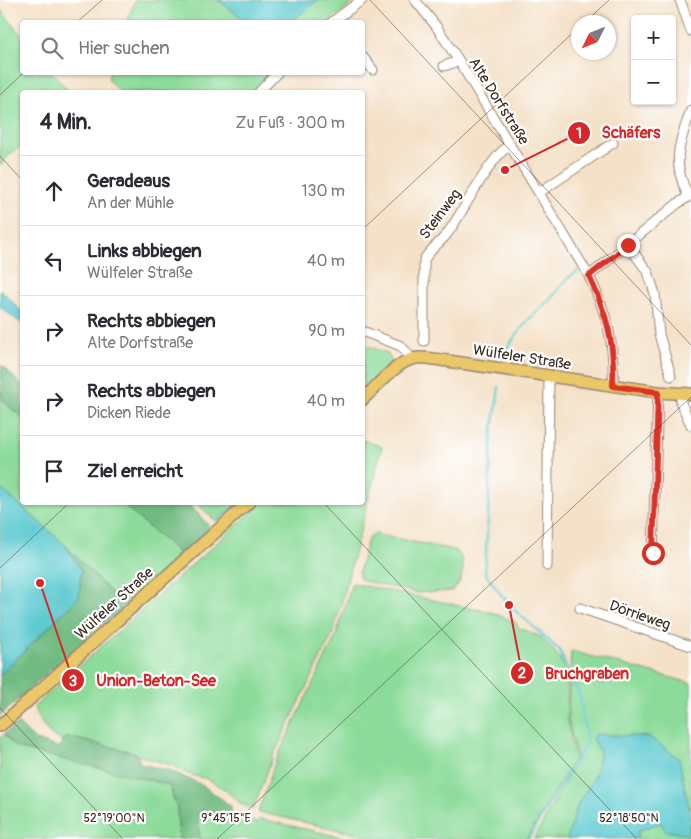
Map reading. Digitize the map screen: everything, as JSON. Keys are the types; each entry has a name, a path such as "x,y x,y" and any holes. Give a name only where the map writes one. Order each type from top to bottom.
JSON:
{"main road":[{"name":"Wülfeler Straße","path":"412,359 441,360 613,386 686,394"},
{"path":"365,397 399,367 412,359"},
{"name":"Wülfeler Straße","path":"0,726 246,505"}],"street":[{"path":"337,20 362,0"},
{"name":"Alte Dorfstraße","path":"415,0 436,26 459,61 540,192 589,276 602,302 608,325 612,351 613,386"},
{"path":"680,0 691,31"},
{"path":"365,60 373,70"},
{"path":"444,66 459,61"},
{"path":"261,90 275,75"},
{"path":"589,276 689,196 679,174 677,159 679,143 691,110"},
{"name":"Steinweg","path":"424,341 424,260 426,255 447,234 498,155 510,144"},
{"path":"540,192 613,144"},
{"path":"628,245 648,272 655,294 659,334 671,376"},
{"path":"365,333 401,346 412,359"},
{"path":"547,566 549,376"},
{"path":"653,553 658,392"},
{"path":"686,394 681,403 691,425"},
{"name":"Dörrieweg","path":"580,608 691,646"}],"green space":[{"path":"135,0 218,0 248,20 128,20"},
{"path":"318,0 357,0 331,20 293,20"},
{"path":"0,9 20,34 20,75 55,75 67,90 20,90 20,146 10,154 0,166"},
{"path":"109,75 272,75 257,90 118,90 108,79"},
{"path":"365,345 387,353 392,362 365,387"},
{"path":"2,365 20,384 20,416 4,401"},
{"path":"0,391 4,402 20,415 20,505 123,505 180,554 123,605 64,544 0,488"},
{"path":"365,441 382,447 333,633 274,754 253,809 240,803 223,788 203,777 188,774 174,766 139,756 136,753 69,737 62,740 56,738 42,723 34,707 259,505 365,505"},
{"path":"123,505 190,505 210,527 180,554"},
{"path":"198,505 235,505 216,521"},
{"path":"374,534 454,550 463,564 459,582 451,591 418,593 364,581 359,577 359,571 368,538"},
{"path":"64,544 123,605 0,716 0,675 79,597 81,570"},
{"path":"352,583 494,613 515,622 519,628 541,637 560,658 568,676 567,720 575,758 526,839 379,839 258,812 276,760 336,636"},
{"path":"571,651 691,683 691,817 687,797 592,738 600,752 594,778 578,804 567,839 534,839 577,759 568,719"},
{"path":"18,723 35,740 60,748 62,740 69,737 136,753 141,764 171,771 202,785 231,806 231,816 202,809 197,818 200,839 179,839 177,808 169,785 16,748 4,734"},
{"path":"4,734 16,748 105,767 169,785 177,808 179,839 0,839 0,738"},
{"path":"202,809 257,822 260,819 350,839 200,839 197,818"},
{"path":"660,822 687,835 691,823 691,839 637,839 639,830"}],"water":[{"path":"218,0 318,0 293,20 248,20"},
{"path":"0,289 20,310 20,322 0,307"},
{"path":"0,488 64,544 81,570 79,597 0,675"},
{"path":"596,734 650,737 679,759 691,817 688,835 666,831 660,823 639,830 637,839 567,839 578,804 594,778 600,752 592,738"}],"waterway":[{"path":"504,354 516,335 531,317 553,296 568,278 578,271"},
{"path":"365,388 372,382"},
{"path":"499,387 492,436 485,573 509,605 559,650 580,697 587,742 528,839"},
{"path":"218,521 236,505"},
{"path":"104,625 208,530"}],"place":[{"name":"Schäfers","path":"505,170"},
{"name":"Union-Beton-See","path":"40,583"},
{"name":"Bruchgraben","path":"509,605"}],"route":[{"path":"628,245 589,276 602,302 608,325 612,351 613,386 658,392 653,553"}]}
